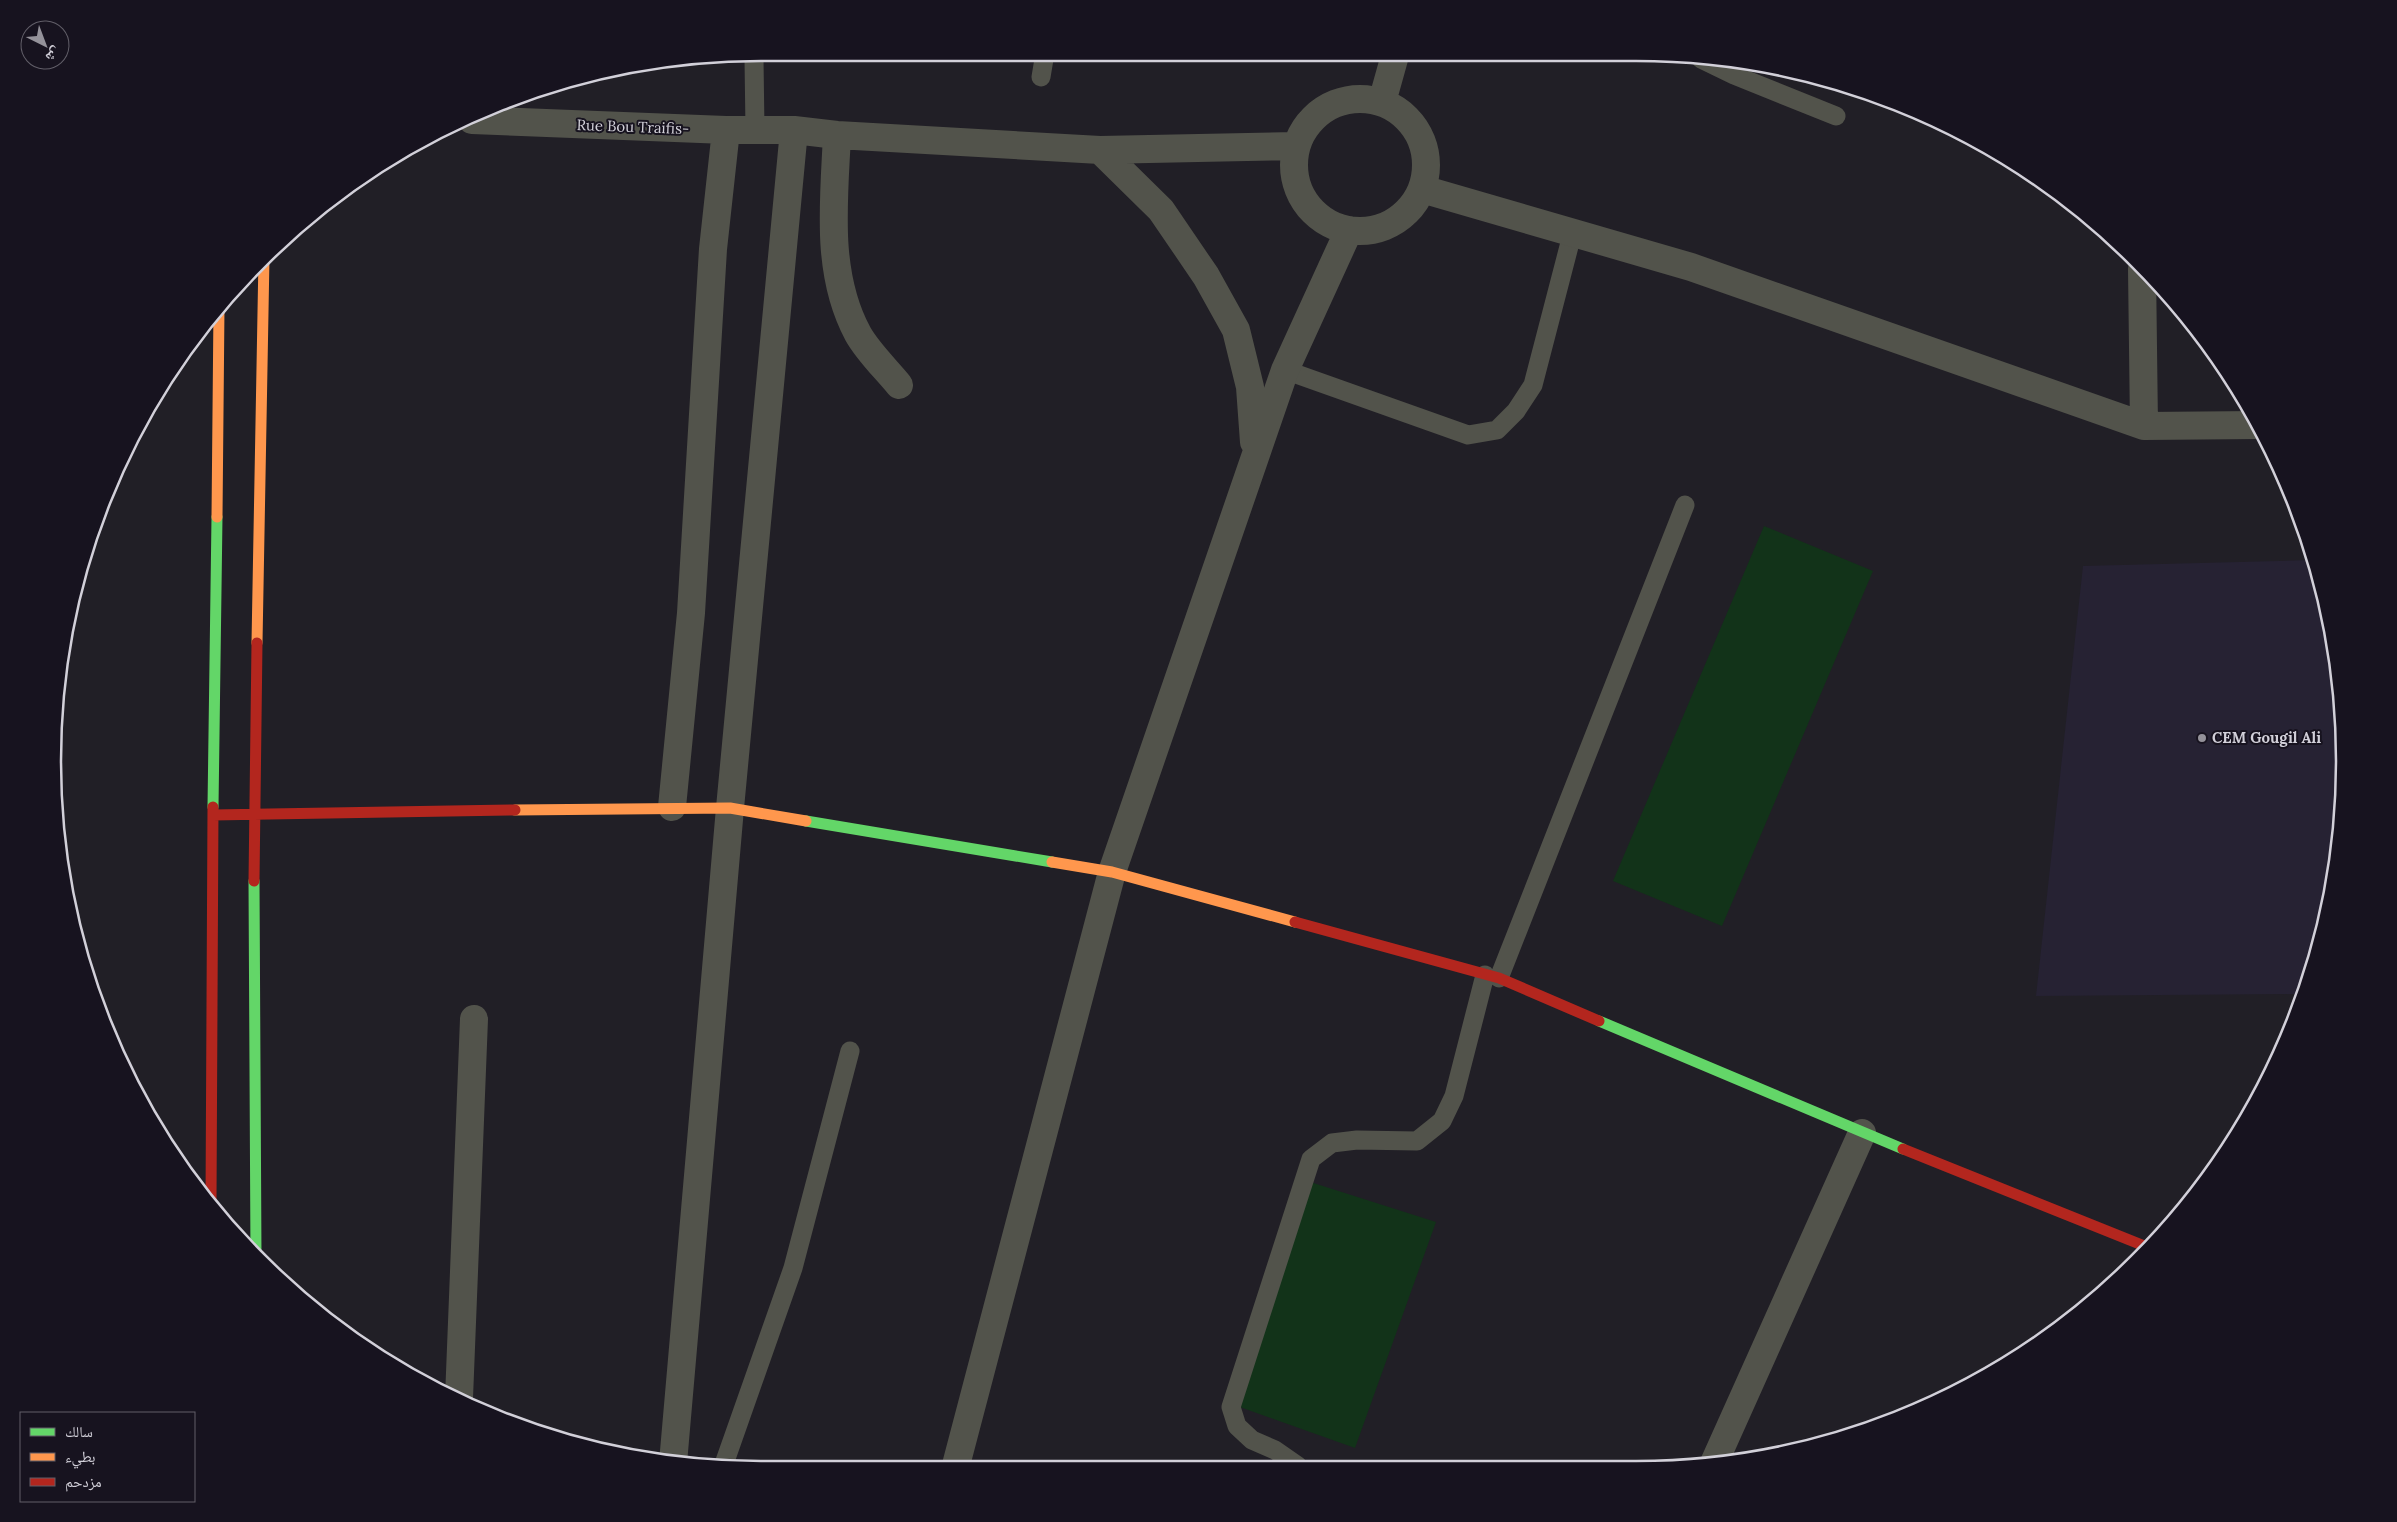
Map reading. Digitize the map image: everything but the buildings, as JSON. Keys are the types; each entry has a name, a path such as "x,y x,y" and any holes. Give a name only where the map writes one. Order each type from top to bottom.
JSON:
{"street":[{"path":"1382,102 1393,61"},
{"path":"1362,99 1382,102 1400,112 1415,127 1424,147 1427,167 1422,189 1410,208 1392,222 1371,230 1349,230 1328,222 1310,209 1299,190 1294,168 1296,146 1306,126 1322,111 1340,102 1362,99"},
{"name":"Rue Bou Traifis-","path":"481,120 726,130 794,130 837,135 1100,150 1296,146"},
{"path":"672,807 691,613 713,249 726,130"},
{"path":"674,1455 730,808 794,130"},
{"path":"837,135 833,235 842,293 858,334 899,385"},
{"path":"1100,150 1161,210 1206,276 1236,330 1250,387 1255,453"},
{"path":"1422,189 1573,231 1691,267 2144,426 2250,425"},
{"path":"957,1461 1112,872 1285,370 1349,230"},
{"path":"256,1245 254,815 264,268"},
{"path":"2142,278 2144,426"},
{"path":"211,1193 219,319"},
{"path":"213,815 672,807 730,808 1112,872 1492,977 1862,1133 2141,1245"},
{"path":"459,1392 474,1019"},
{"path":"1717,1456 1862,1133"}],"lane":[{"path":"754,61 755,130"},
{"path":"1041,77 1044,61"},
{"path":"1717,66 1734,75 1836,116"},
{"path":"1285,370 1468,435 1497,430 1516,411 1533,385 1573,231"},
{"path":"1291,1461 1275,1450 1252,1440 1237,1426 1231,1407 1311,1160 1332,1143 1357,1140 1417,1140 1442,1121 1454,1096 1492,977 1684,505"},
{"path":"726,1459 793,1268 850,1051"}],"shaded area":[{"name":"CEM Gougil Ali","path":"2306,560 2322,624 2330,670 2336,761 2330,852 2312,942 2296,994 2036,996 2083,566"}],"green space":[{"path":"1764,526 1873,571 1722,926 1613,881"},
{"path":"1304,1180 1436,1222 1355,1448 1237,1406"}],"traffic: fast":[{"path":"213,807 217,517"},
{"path":"806,821 1052,862"},
{"path":"254,881 256,1245"},
{"path":"1599,1021 1903,1149"}],"traffic: slow":[{"path":"257,643 264,268"},
{"path":"217,517 219,319"},
{"path":"515,810 730,808 806,821"},
{"path":"1052,862 1112,872 1295,922"}],"traffic: jam":[{"path":"254,881 257,643"},
{"path":"211,1193 213,807"},
{"path":"213,815 515,810"},
{"path":"1295,922 1499,978 1599,1021"},
{"path":"1903,1149 2141,1245"}],"place":[{"name":"CEM Gougil Ali","path":"2202,738"}]}
